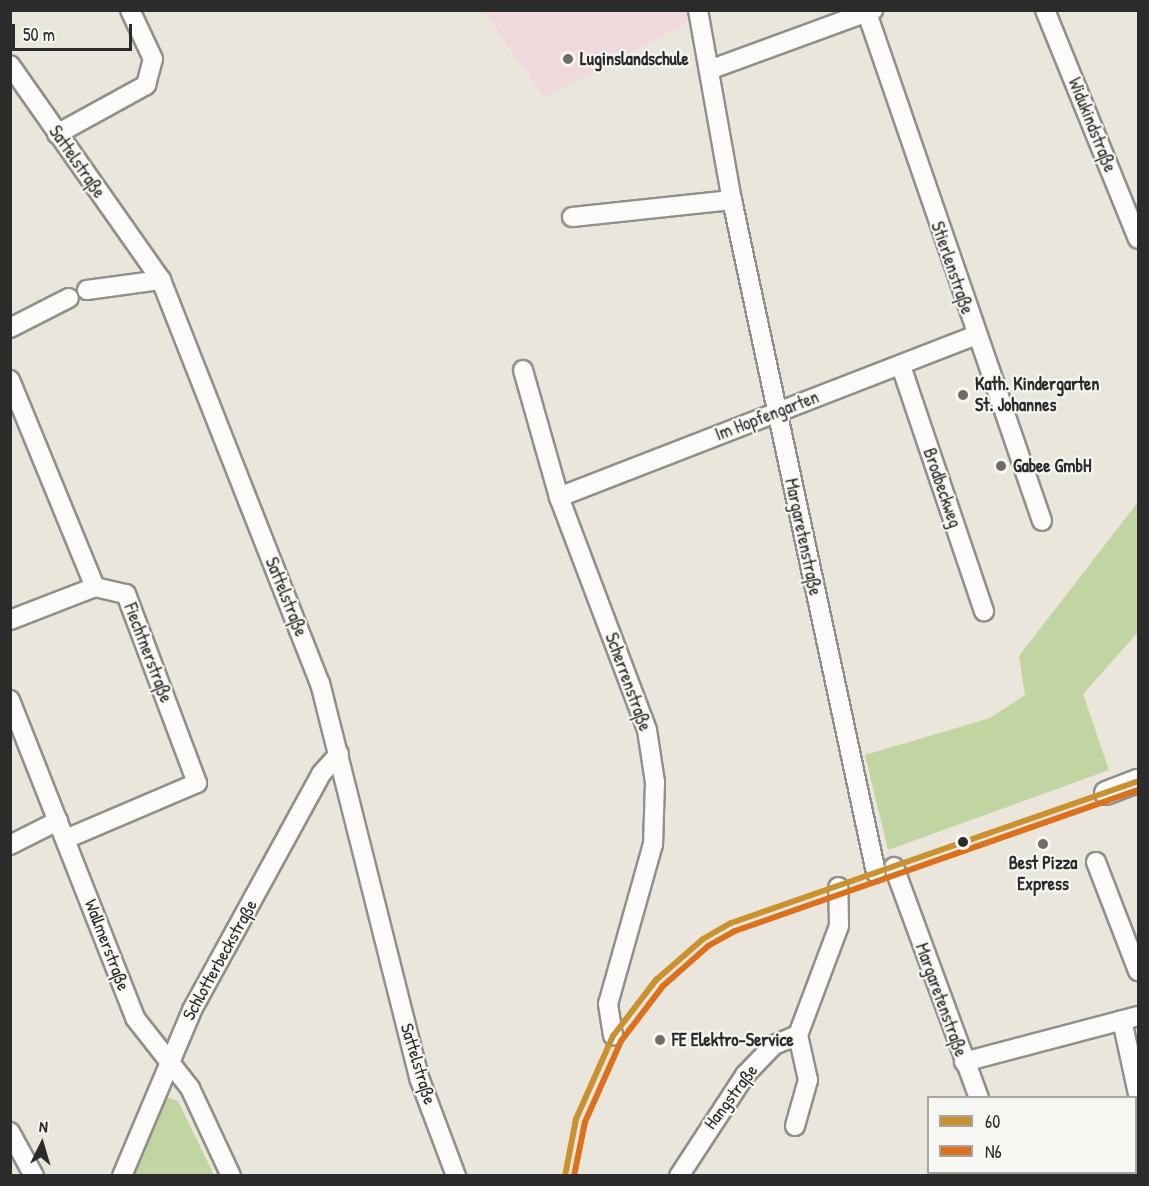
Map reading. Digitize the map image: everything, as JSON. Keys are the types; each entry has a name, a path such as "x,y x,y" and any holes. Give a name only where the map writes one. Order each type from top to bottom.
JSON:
{"street":[{"path":"57,134 146,85 153,59 130,10"},
{"name":"Margaretenstraße","path":"698,10 732,200 876,873"},
{"name":"Widukindstraße","path":"1045,10 1138,239"},
{"path":"709,70 870,12"},
{"name":"Stierlenstraße","path":"870,12 975,336 1042,521"},
{"name":"Sattelstraße","path":"10,65 161,280 320,683 420,1080 456,1176"},
{"path":"572,218 732,200"},
{"path":"87,290 161,280"},
{"path":"10,328 69,297"},
{"name":"Im Hopfengarten","path":"559,497 975,336"},
{"name":"Brodbeckweg","path":"901,366 984,611"},
{"name":"Scherrenstraße","path":"523,370 559,497 647,730 655,782 653,844 608,1004 613,1036"},
{"path":"10,380 95,586 10,620"},
{"name":"Fiechtnerstraße","path":"66,839 197,783 126,594 95,586"},
{"name":"Wallmerstraße","path":"10,700 135,1018 190,1088 231,1176"},
{"name":"Schlotterbeckstraße","path":"122,1176 167,1060 321,774 339,754"},
{"path":"1106,793 1138,781"},
{"path":"10,845 58,821"},
{"path":"1096,862 1132,929 1138,971"},
{"name":"Margaretenstraße","path":"894,867 978,1096"},
{"path":"795,1126 808,1080 798,1035 839,926 838,887"},
{"path":"964,1062 1130,1018 1138,1094"},
{"name":"Hangstraße","path":"679,1176 745,1075 774,1045 798,1035"},
{"path":"10,1132 34,1176"}],"shaded area":[{"name":"Luginslandschule","path":"484,11 690,11 691,21 544,98"}],"green space":[{"path":"1138,502 1138,632 1083,694 1109,770 888,850 865,755 990,718 1025,695 1019,656"},
{"path":"162,1096 178,1101 214,1175 129,1176"}],"transit line":[{"name":"60","path":"565,1176 576,1119 613,1036 656,980 703,939 731,923 1138,781"},
{"name":"N6","path":"574,1176 585,1122 621,1041 663,986 708,946 735,931 1138,790"}],"place":[{"name":"Luginslandschule","path":"568,59"},
{"name":"Kath. Kindergarten St. Johannes","path":"963,395"},
{"name":"Gabee GmbH","path":"1001,466"},
{"name":"Best Pizza Express","path":"1043,844"},
{"name":"FE Elektro-Service","path":"660,1040"}]}
